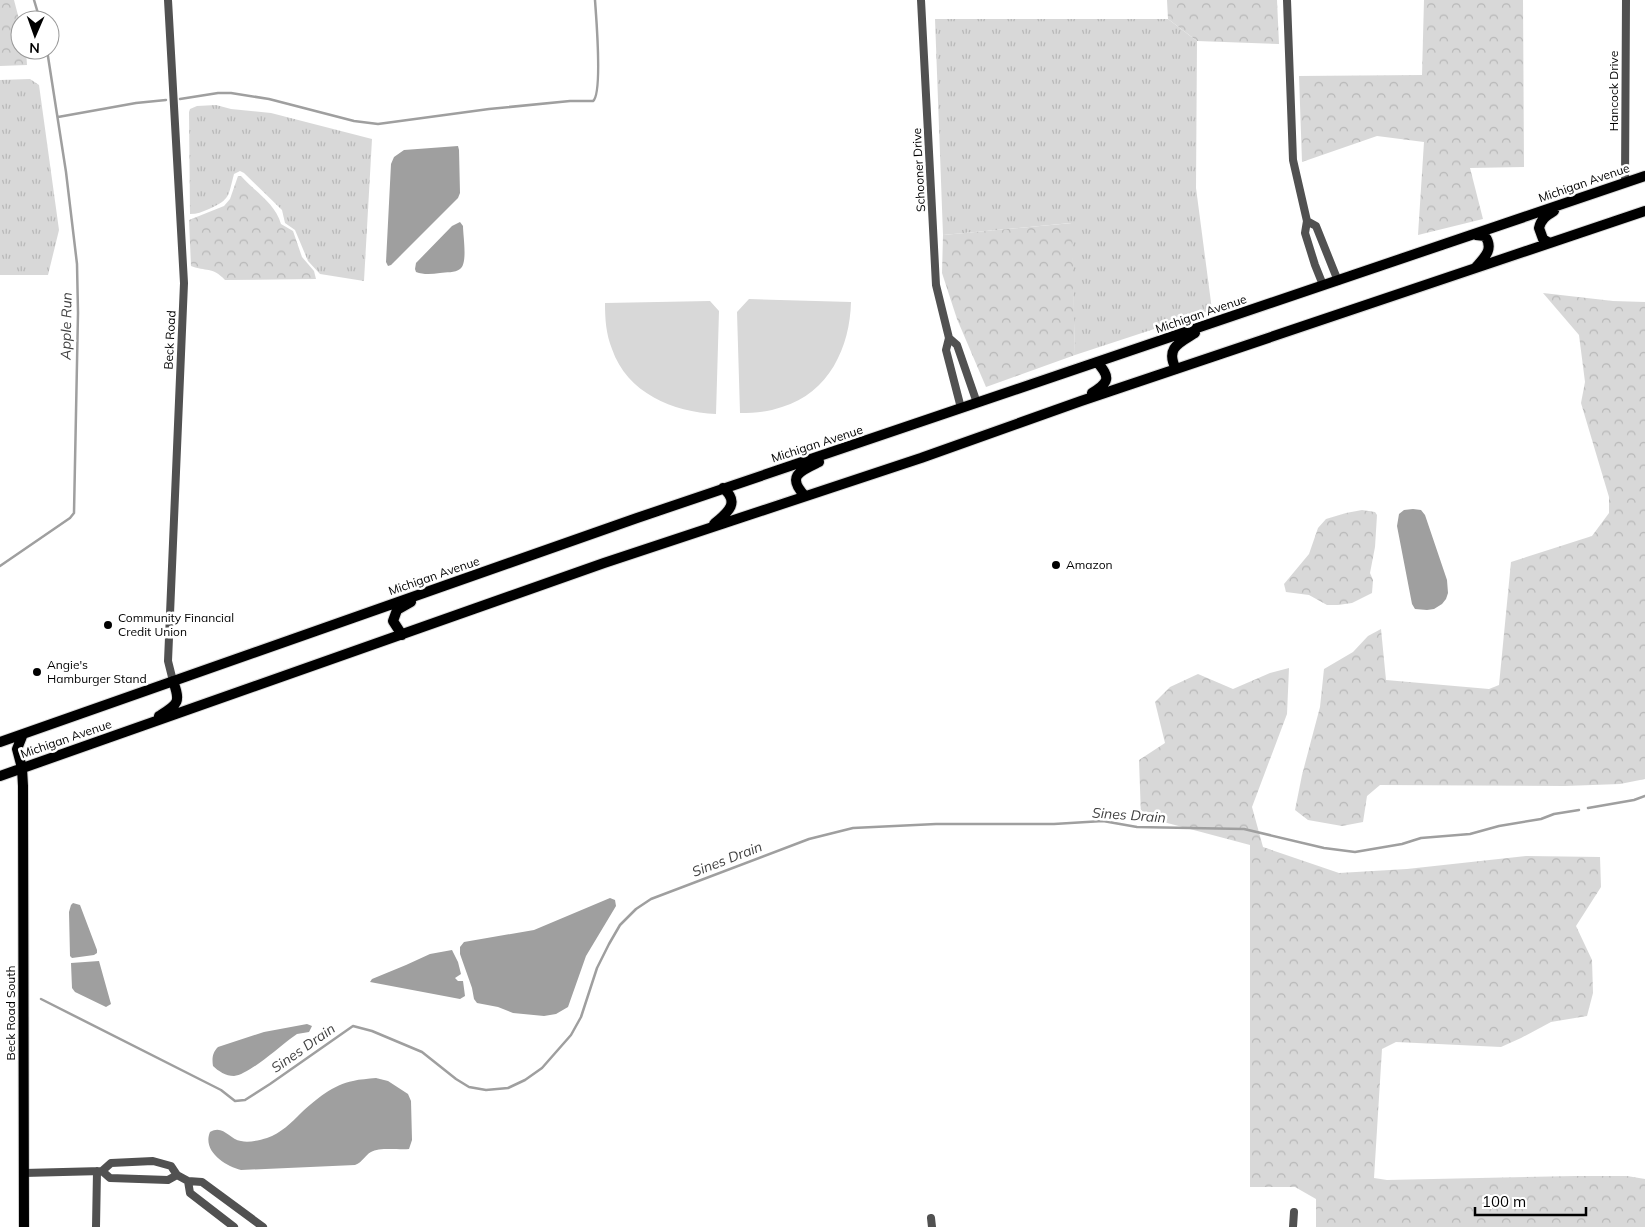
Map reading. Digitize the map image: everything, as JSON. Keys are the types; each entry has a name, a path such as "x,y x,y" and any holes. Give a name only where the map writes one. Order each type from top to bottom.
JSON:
{"main road":[{"name":"Michigan Avenue","path":"0,742 723,488 853,446 1645,176"},
{"path":"1549,243 1540,234 1540,222 1546,216 1574,199"},
{"name":"Michigan Avenue","path":"0,776 604,563 921,458 1081,401 1645,211"},
{"path":"1474,235 1484,236 1489,246 1487,255 1474,269"},
{"path":"1176,369 1172,362 1171,354 1173,348 1211,323"},
{"path":"1081,401 1103,386 1106,381 1107,376 1098,362"},
{"path":"805,496 797,487 796,482 796,476 800,471 853,446"},
{"path":"709,528 726,514 731,507 731,496 723,488"},
{"path":"402,635 394,621 397,610 432,590"},
{"path":"146,725 174,706 178,701 173,681"},
{"name":"Beck Road South","path":"23,734 17,749 22,768 24,1227"}],"street":[{"name":"Beck Road","path":"168,0 184,283 168,661 173,681"},
{"name":"Schooner Drive","path":"921,0 936,285 949,338 946,350 961,408"},
{"path":"1287,0 1293,160 1307,221 1305,233 1323,285"},
{"name":"Hancock Drive","path":"1624,183 1626,0"},
{"path":"1307,221 1316,226 1338,281"},
{"name":"Schooner Drive","path":"949,338 957,345 977,403"},
{"path":"24,1173 99,1171 111,1163 153,1161 171,1166 177,1175 188,1181 202,1182 263,1227"},
{"path":"99,1171 110,1178 168,1180 177,1175"},
{"path":"96,1227 99,1171"},
{"path":"188,1181 190,1193 234,1227"},
{"path":"1293,1227 1294,1212"},
{"path":"931,1218 932,1227"}],"green space":[{"path":"0,0 14,0 17,10 10,10 10,60 27,60 27,65 0,66"},
{"path":"1167,0 1277,0 1279,44 1197,41 1168,19"},
{"path":"1424,0 1523,0 1524,167 1470,168 1483,219 1418,235 1424,142 1377,136 1302,162 1299,76 1422,75"},
{"path":"935,19 1168,19 1197,41 1196,188 1212,310 1075,355 1071,223 943,235"},
{"path":"30,79 39,85 59,230 48,275 0,275 0,80"},
{"path":"216,105 231,109 271,113 372,139 364,281 320,274 308,261 295,230 285,223 282,210 240,171 234,174 228,196 225,199 216,206 190,214 189,112 190,109 197,106"},
{"path":"238,176 241,176 269,204 281,224 293,231 302,257 314,271 316,279 225,280 212,271 191,266 189,220 224,206 230,199"},
{"path":"1072,223 1075,355 986,387 957,319 942,273 943,235"},
{"path":"1543,293 1613,301 1645,302 1645,779 1620,784 1565,786 1380,785 1367,796 1363,822 1342,826 1308,820 1295,810 1320,707 1324,669 1353,652 1368,636 1381,629 1386,680 1489,689 1499,685 1511,562 1592,536 1609,513 1609,497 1581,403 1585,382 1579,335"},
{"path":"749,299 851,302 850,319 841,351 834,366 812,391 782,407 761,412 740,413 737,312"},
{"path":"710,301 719,311 716,414 684,409 668,404 640,388 619,364 608,338 605,315 605,303"},
{"path":"1362,510 1375,512 1377,515 1375,547 1370,573 1373,580 1372,593 1352,603 1327,605 1309,595 1286,592 1284,584 1309,554 1318,528 1326,519"},
{"path":"1289,668 1287,714 1252,807 1263,847 1339,873 1407,869 1526,856 1600,857 1601,887 1576,926 1592,960 1593,993 1587,1016 1551,1022 1501,1047 1396,1042 1382,1049 1374,1178 1387,1180 1627,1176 1645,1179 1645,1227 1316,1227 1316,1199 1295,1187 1250,1187 1250,845 1141,816 1139,760 1165,743 1155,702 1170,687 1198,674 1233,689 1270,673"}],"shaded area":[{"path":"458,146 460,193 458,198 388,266 386,262 391,164 394,157 404,150"},
{"path":"460,222 463,226 464,262 460,269 453,272 431,274 416,272 416,263 452,226"},
{"path":"1404,510 1421,510 1425,515 1447,580 1448,593 1446,599 1434,609 1415,609 1412,604 1397,526 1399,514"},
{"path":"610,898 615,900 616,906 586,956 568,1007 556,1014 544,1016 513,1013 498,1007 477,1003 474,999 460,954 460,947 464,942 534,930"},
{"path":"73,903 80,905 97,950 97,953 94,955 72,958 70,956 69,912"},
{"path":"452,950 461,974 455,978 458,981 463,981 465,996 460,999 370,982 372,979 430,954"},
{"path":"99,961 111,1004 106,1007 75,992 72,988 71,963"},
{"path":"307,1024 312,1026 309,1032 297,1034 247,1071 234,1076 228,1075 213,1066 213,1056 218,1047 264,1032"},
{"path":"376,1078 388,1081 408,1094 411,1101 412,1140 409,1149 375,1150 355,1165 241,1170 228,1165 216,1157 209,1145 210,1132 215,1130 222,1131 244,1142 267,1138 286,1127 312,1103 339,1085"}],"waterway":[{"name":"Apple Run","path":"34,0 37,10"},
{"path":"180,99 218,93 231,93 269,99 354,121 378,124 489,109 570,101 593,101 598,84 595,0"},
{"name":"Apple Run","path":"0,566 70,518 74,513 78,313 77,264 66,172 49,60"},
{"path":"58,117 136,103 166,100"},
{"name":"Sines Drain","path":"1588,808 1634,800 1645,796"},
{"name":"Sines Drain","path":"41,999 221,1090 235,1101 245,1100 353,1026 372,1031 422,1052 469,1087 486,1090 508,1088 525,1080 542,1068 571,1035 581,1017 597,968 609,944 620,925 636,909 651,899 809,839 853,828 936,824 1054,824 1103,821 1137,827 1244,829 1324,848 1355,852 1402,844 1421,838 1470,834 1499,826 1579,810"}],"place":[{"name":"Amazon","path":"1056,565"},
{"name":"Community Financial Credit Union","path":"108,625"},
{"name":"Angie's Hamburger Stand","path":"37,672"}]}
